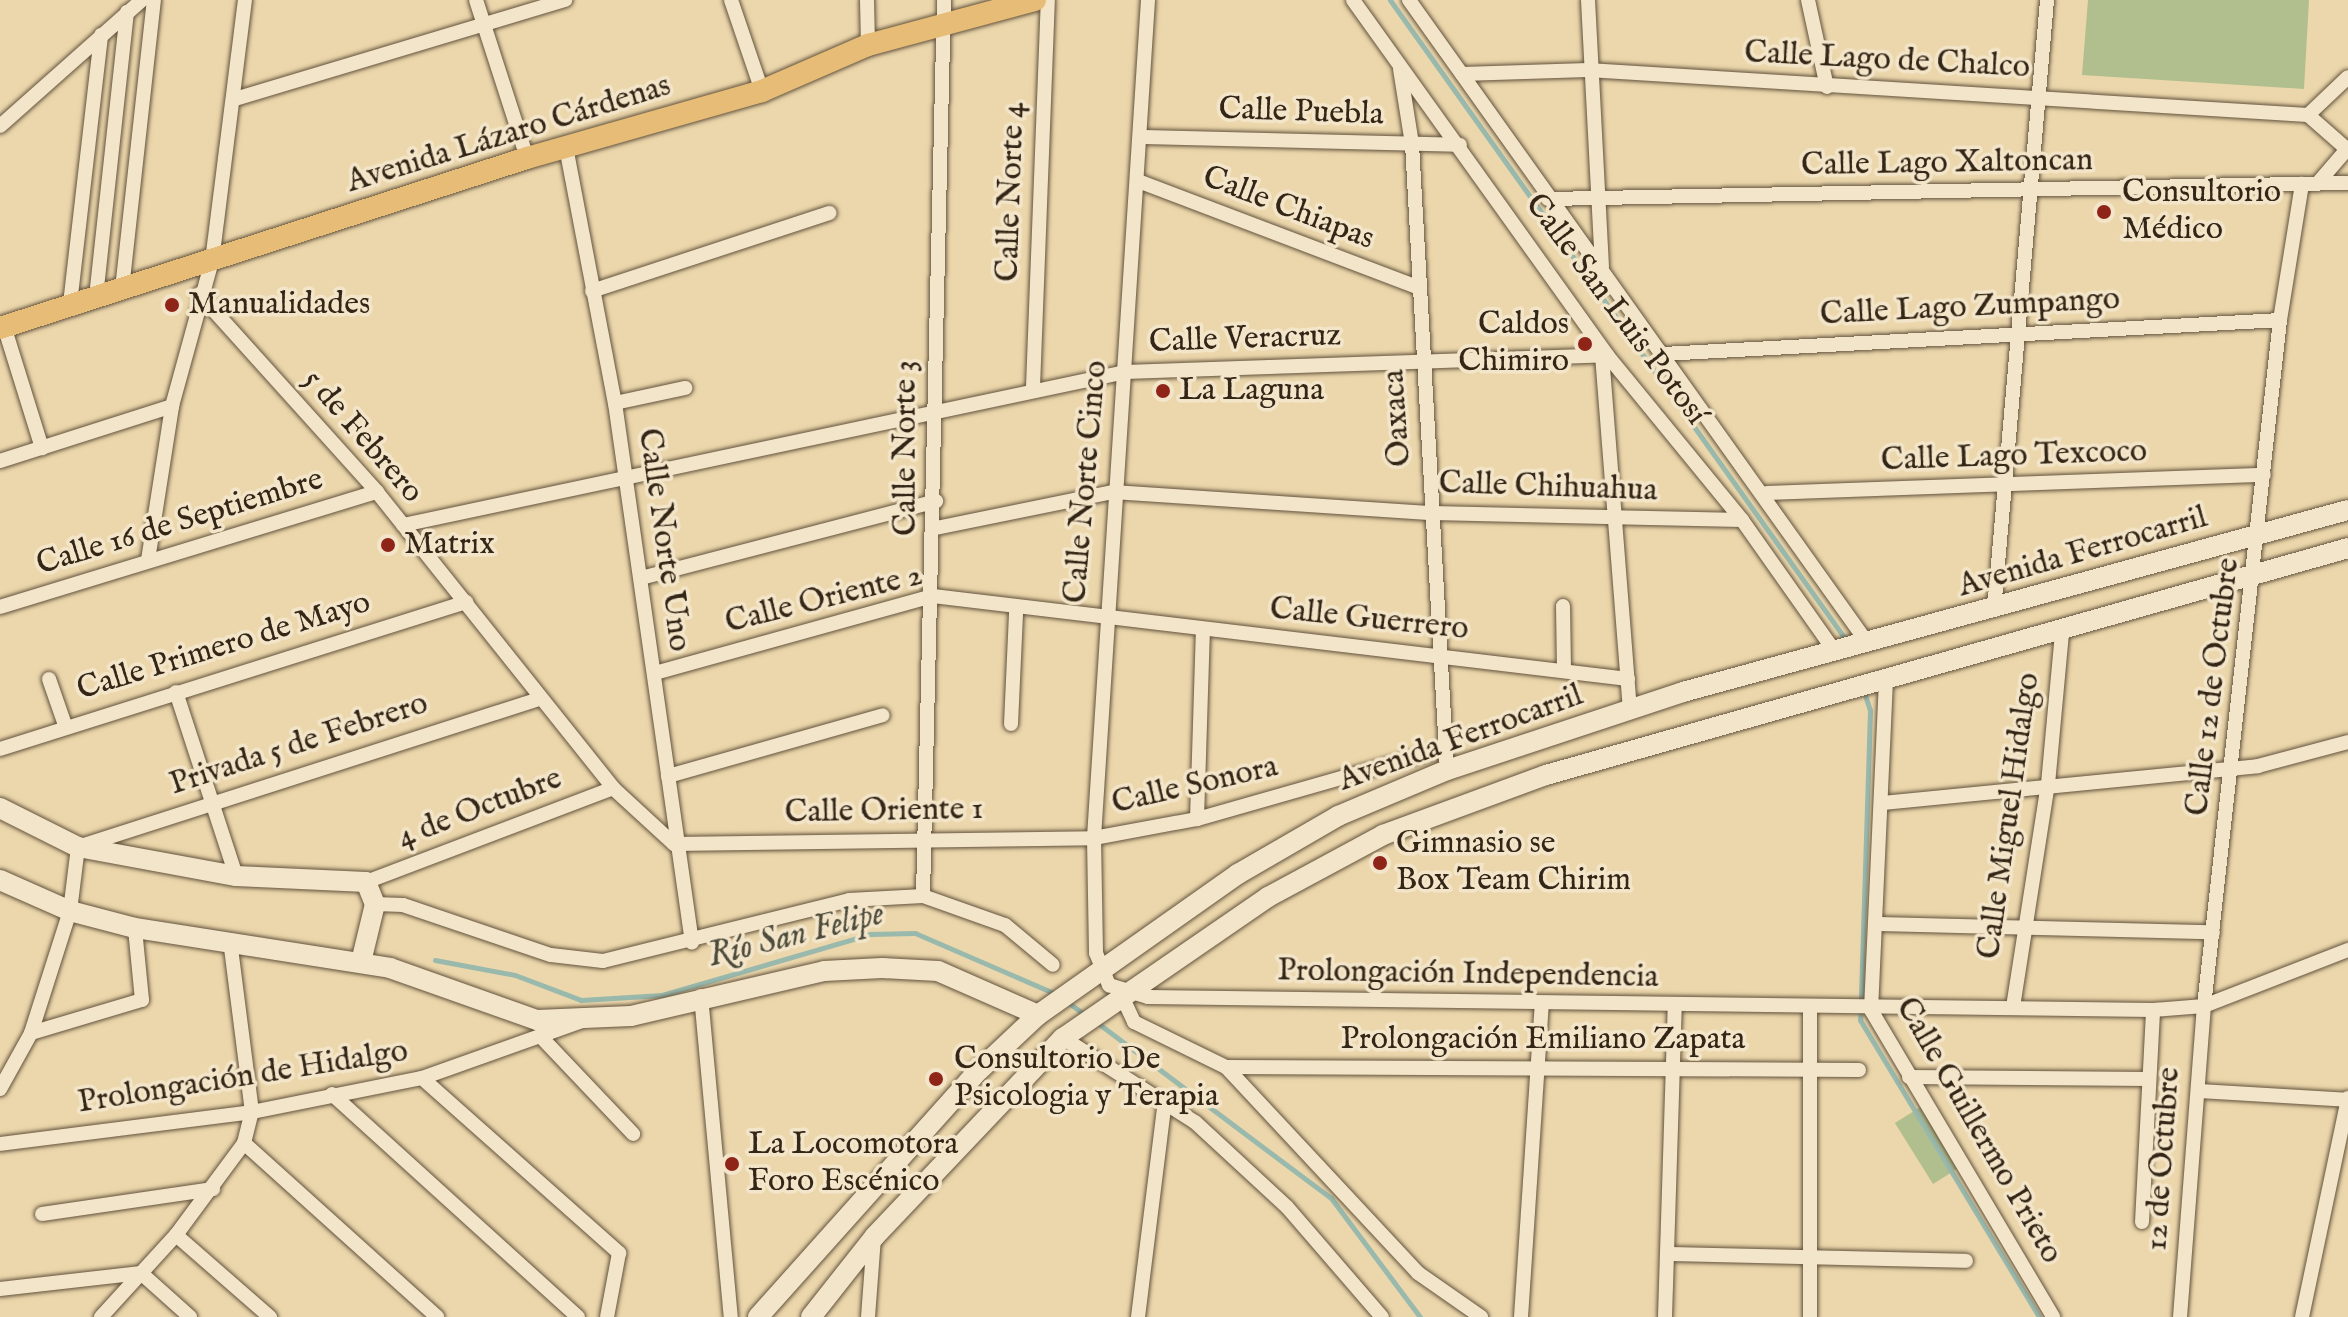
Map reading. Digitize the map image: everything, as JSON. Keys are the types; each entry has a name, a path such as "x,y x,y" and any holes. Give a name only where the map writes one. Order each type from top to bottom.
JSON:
{"main road":[{"name":"Avenida Lázaro Cárdenas","path":"2,327 566,147 762,91 868,45 1035,0"},
{"name":"Avenida Ferrocarril","path":"758,1317 974,1075 1045,1009 1100,968 1338,816 1447,770 1630,710 2348,510"},
{"name":"Avenida Ferrocarril","path":"811,1317 875,1236 1070,1032 1121,994 1268,897 1383,835 1546,775 2062,632 2348,548"},
{"path":"0,808 78,847 236,876 366,882 375,904 361,962"},
{"path":"0,880 70,911 135,928 231,947 361,962 537,1020 582,1021 824,971 938,971 1045,1009"}],"street":[{"path":"0,126 142,0"},
{"path":"122,289 154,0"},
{"path":"148,560 172,406 199,294 212,261 235,99 245,0"},
{"path":"476,0 524,149"},
{"path":"235,99 566,0"},
{"path":"731,0 762,91"},
{"path":"867,0 868,45"},
{"name":"Calle Norte 3","path":"923,896 936,528 935,411 944,0"},
{"name":"Calle Norte 4","path":"1033,387 1048,0"},
{"name":"Calle Norte Cinco","path":"1100,968 1094,838 1104,621 1125,372 1148,0"},
{"name":"Calle San Luis Potosí","path":"1353,0 1460,145 1605,355 1850,647"},
{"name":"Calle San Luis Potosí","path":"1409,0 1548,199 1602,267 1767,493 1850,647"},
{"path":"1588,0 1593,200 1602,267"},
{"path":"1808,0 1827,87"},
{"path":"1994,610 2047,0"},
{"path":"96,297 127,12"},
{"path":"70,304 101,35"},
{"name":"Oaxaca","path":"1399,63 1412,144 1432,513 1444,656 1447,770"},
{"name":"Calle Lago de Chalco","path":"1462,74 1588,70 2308,115"},
{"path":"2309,184 2347,149 2308,115 2348,77"},
{"name":"Calle Puebla","path":"1141,137 1460,145"},
{"name":"Calle Norte Uno","path":"566,147 615,403 655,673 674,844 692,943"},
{"name":"Calle Chiapas","path":"1138,181 1419,288"},
{"name":"Calle Lago Xaltoncan","path":"1548,199 2348,183"},
{"name":"Calle 12 de Octubre","path":"2204,1006 2260,533 2280,320 2309,184"},
{"path":"592,291 829,213"},
{"name":"5 de Febrero","path":"199,294 377,492 466,602 538,699 613,788 674,844"},
{"name":"Calle Lago Zumpango","path":"1663,354 2280,320"},
{"path":"2,327 42,448"},
{"path":"1605,355 1630,710"},
{"name":"Calle Veracruz","path":"403,525 624,474 935,411 1033,387 1125,372 1605,355"},
{"path":"615,403 685,388"},
{"path":"0,461 172,406"},
{"name":"Calle Lago Texcoco","path":"1767,493 2006,487 2264,475"},
{"name":"Calle 16 de Septiembre","path":"0,607 377,492"},
{"name":"Calle Chihuahua","path":"936,528 1113,492 1432,513 1616,520 1742,520"},
{"path":"641,578 936,501"},
{"name":"Calle Oriente 2","path":"655,673 933,596 1016,612 1104,621"},
{"name":"Calle Primero de Mayo","path":"0,749 65,725 466,602"},
{"path":"1563,606 1564,668"},
{"path":"1011,724 1016,612"},
{"name":"Calle Guerrero","path":"1104,621 1564,668 1628,679"},
{"path":"1197,819 1203,632"},
{"name":"Calle Miguel Hidalgo","path":"2013,1007 2048,784 2062,632"},
{"path":"49,679 65,725"},
{"name":"Calle Guillermo Prieto","path":"1871,684 1882,803 1876,924 1861,1010 1909,1077 2053,1317"},
{"path":"176,692 208,803 236,876"},
{"name":"Privada 5 de Febrero","path":"78,847 538,699"},
{"path":"668,776 883,715"},
{"path":"1882,803 2048,784 2232,769 2348,742"},
{"name":"Calle Sonora","path":"1094,838 1197,819 1446,748"},
{"name":"4 de Octubre","path":"366,882 613,788"},
{"name":"Calle Oriente 1","path":"674,844 923,838 1094,838"},
{"path":"0,1089 31,1033 70,911 78,847"},
{"path":"375,904 403,905 551,955 603,961 692,943 849,900 923,896 1005,925 1053,965"},
{"path":"1876,924 2213,932"},
{"path":"31,1033 142,1000 135,928"},
{"path":"101,1317 176,1235 213,1189 244,1143 252,1112 231,947"},
{"name":"Prolongación Independencia","path":"1121,994 1861,1010 2013,1007 2153,1010 2204,1006 2348,950"},
{"path":"1100,968 1121,994 1134,1022 1226,1067 1418,1273 1481,1317"},
{"path":"701,996 731,1317"},
{"path":"1521,1317 1533,1068 1542,1004"},
{"name":"12 de Octubre","path":"2180,1317 2204,1006"},
{"path":"1665,1317 1675,1007"},
{"path":"1810,1009 1810,1317"},
{"path":"2142,1222 2153,1010"},
{"name":"Prolongación de Hidalgo","path":"0,1144 252,1112 422,1078 543,1039 582,1021"},
{"path":"1070,1032 1164,1108 1195,1122 1287,1207 1382,1317"},
{"path":"543,1039 633,1134"},
{"name":"Prolongación Emiliano Zapata","path":"1226,1067 1672,1066 1859,1070"},
{"path":"1909,1077 2149,1079"},
{"path":"422,1078 619,1253 607,1317"},
{"path":"2198,1091 2348,1099 2302,1317"},
{"path":"332,1094 578,1317"},
{"path":"1138,1317 1164,1108"},
{"path":"244,1143 437,1317"},
{"path":"42,1214 213,1189"},
{"path":"176,1235 270,1317"},
{"path":"868,1317 875,1236"},
{"path":"1667,1254 1966,1261"},
{"path":"0,1289 141,1273 190,1317"}],"green space":[{"path":"2088,0 2309,0 2304,89 2082,75"},
{"path":"1922,1106 1960,1167 1933,1184 1895,1123"}],"waterway":[{"path":"1390,0 1846,640"},
{"path":"1864,692 1870,710 1860,1020 2039,1317"},
{"name":"Río San Felipe","path":"435,960 515,975 581,1000 662,995 870,934 915,933 1058,995"},
{"name":"Río San Felipe","path":"1066,1001 1087,1016"},
{"name":"Río San Felipe","path":"1095,1021 1331,1198 1420,1317"}],"place":[{"name":"Consultorio Médico","path":"2104,212"},
{"name":"Manualidades","path":"172,305"},
{"name":"Caldos Chimiro","path":"1585,344"},
{"name":"La Laguna","path":"1163,391"},
{"name":"Matrix","path":"388,545"},
{"name":"Gimnasio se Box Team Chirim","path":"1380,863"},
{"name":"Consultorio De Psicologia y Terapia","path":"936,1079"},
{"name":"La Locomotora Foro Escénico","path":"732,1164"}]}
